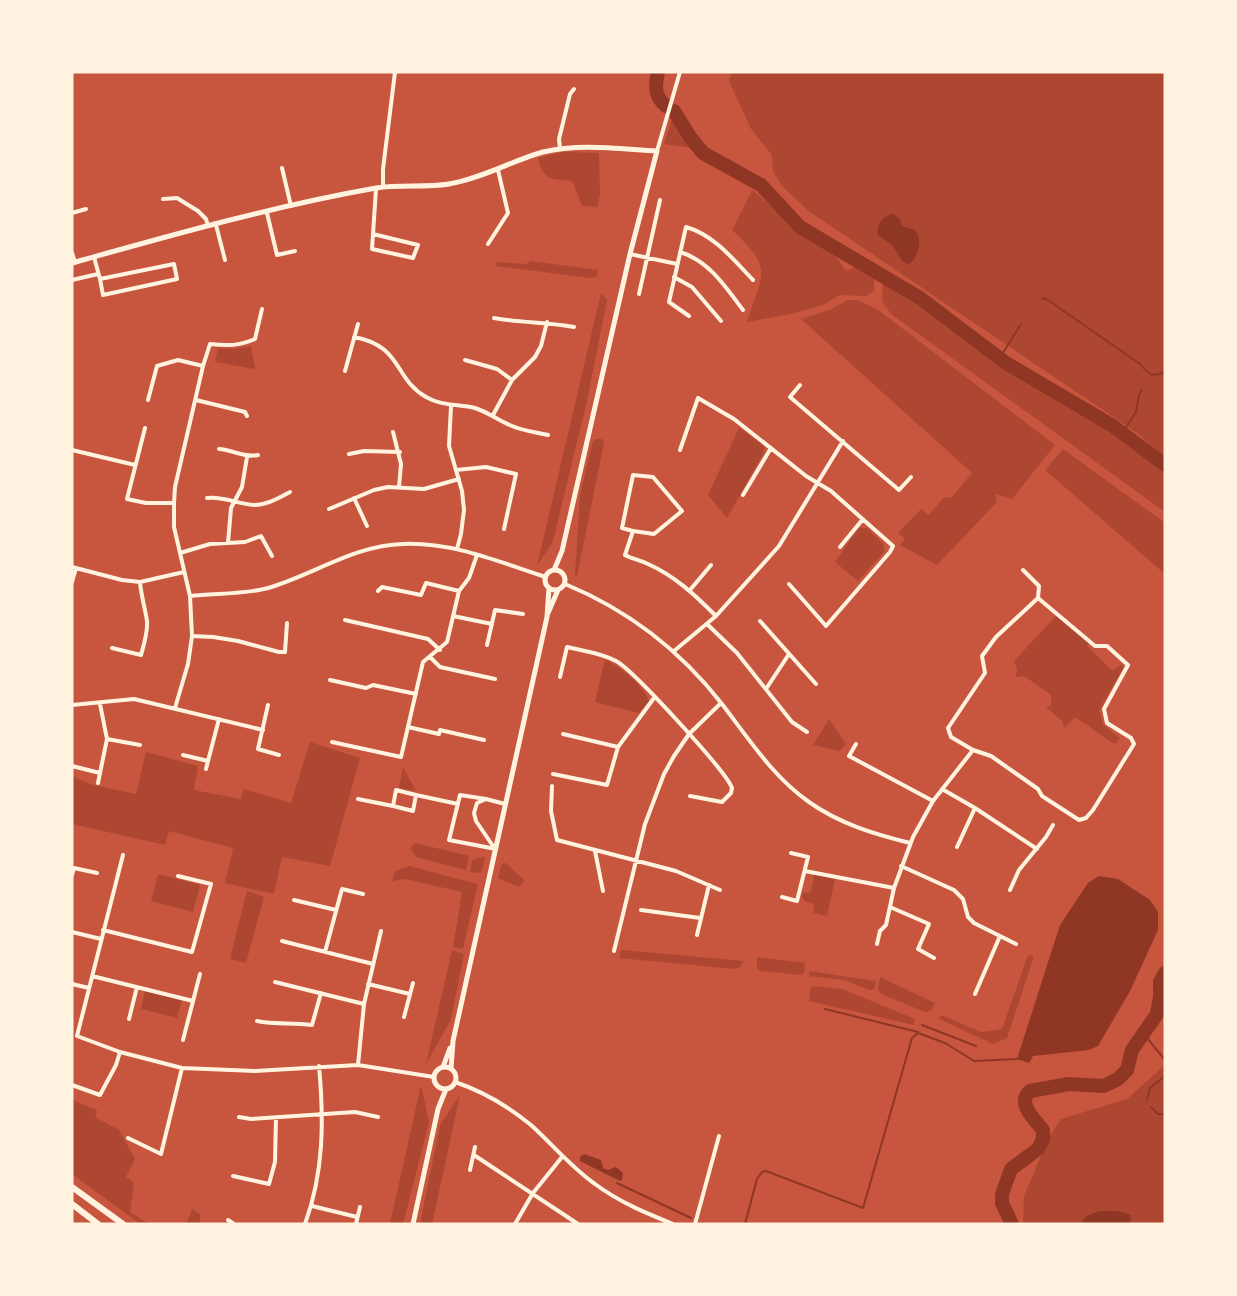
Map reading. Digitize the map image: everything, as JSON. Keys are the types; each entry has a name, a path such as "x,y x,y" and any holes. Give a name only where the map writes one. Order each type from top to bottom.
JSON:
{"main road":[{"path":"72,1187 123,1224"},
{"path":"72,1204 98,1224"}],"street":[{"path":"383,187 383,169 395,72"},
{"path":"446,1089 435,1083 434,1077 443,1067 453,1041 547,617 549,588 546,577 554,570 562,551 630,254 680,72"},
{"path":"561,149 559,140 570,94 574,89"},
{"path":"72,253 73,263 208,226 383,187 442,185 498,170 543,152 591,148 657,151"},
{"path":"282,168 292,207"},
{"path":"488,244 508,213 498,170"},
{"path":"373,234 418,245 413,258 372,249 373,234 376,189"},
{"path":"163,199 177,198 198,211 206,219 208,226"},
{"path":"639,294 660,200"},
{"path":"72,213 86,208"},
{"path":"267,213 278,255 295,251"},
{"path":"216,225 225,260"},
{"path":"689,316 669,302 686,227 698,230 713,240 753,279"},
{"path":"680,252 693,256 705,265 722,281 743,310"},
{"path":"630,254 677,264"},
{"path":"72,280 99,277 174,264 177,279 103,295 99,277 94,257"},
{"path":"674,277 692,287 721,321"},
{"path":"176,708 188,664 192,636 190,596 174,527 175,487 210,344 242,345 255,339 262,309"},
{"path":"494,318 516,322 547,322 574,327"},
{"path":"493,415 512,380 535,357 541,346 547,322"},
{"path":"345,371 358,324"},
{"path":"354,337 370,340 385,350 395,360 408,382 426,397 451,405 475,408 511,426 548,435"},
{"path":"148,400 157,366 178,360 203,366"},
{"path":"465,360 497,369 512,380"},
{"path":"800,386 790,397 899,490 911,477"},
{"path":"680,450 698,398 734,419 816,483 831,491 893,546 826,626 789,584"},
{"path":"196,400 245,412 247,416"},
{"path":"451,405 449,446 459,479 464,510 457,549"},
{"path":"145,428 126,500 174,503"},
{"path":"393,432 400,452 399,488"},
{"path":"674,651 716,616 779,546 843,441"},
{"path":"743,495 771,448"},
{"path":"219,449 248,457 258,455"},
{"path":"72,450 135,465"},
{"path":"350,454 400,452"},
{"path":"228,543 231,508 242,487 248,457"},
{"path":"456,470 486,467 516,474 504,529"},
{"path":"633,475 653,477 682,511 654,534 633,531 622,528 633,475"},
{"path":"329,509 374,490 424,489 459,479"},
{"path":"207,498 218,497 253,505 262,504 290,492"},
{"path":"354,498 367,526"},
{"path":"840,547 863,519"},
{"path":"633,531 625,555 646,563 690,590 716,616"},
{"path":"180,554 210,544 245,542 261,536 272,556"},
{"path":"190,596 266,589 356,553 401,544 430,544 457,549 546,577"},
{"path":"561,572 562,551"},
{"path":"332,742 401,757 423,662 447,642 459,591 468,578 477,555"},
{"path":"690,590 711,565"},
{"path":"72,582 74,568 140,582 184,572"},
{"path":"547,617 558,590 565,584 565,577 561,572 554,570"},
{"path":"1023,570 1039,586 1038,598 996,638 982,656 985,673 948,728 951,737 973,750 991,756 1038,789 1042,796 1079,820 1086,818 1093,810 1134,744 1131,738 1107,723 1104,709 1128,665 1107,646 1095,646 1038,598"},
{"path":"112,648 141,655 147,632 147,621 141,600 140,582"},
{"path":"378,591 382,587 421,595 426,583 459,591"},
{"path":"565,584 619,610 647,628 674,651 699,676 775,772 808,801 853,827 910,843"},
{"path":"549,588 558,590"},
{"path":"487,645 495,610 523,614"},
{"path":"453,616 492,624"},
{"path":"345,620 428,639 440,650"},
{"path":"760,621 816,684"},
{"path":"192,636 213,637 285,652 287,623"},
{"path":"707,624 738,653 792,722 807,732"},
{"path":"560,677 567,647 609,657 619,662 689,734 732,788 731,793 722,802 690,796"},
{"path":"766,689 789,654"},
{"path":"430,657 440,667 495,679"},
{"path":"330,680 366,688 373,685 416,694"},
{"path":"553,774 607,785 618,747 654,698"},
{"path":"72,705 135,699 263,730"},
{"path":"614,951 645,824 654,798 674,756 689,734 721,703"},
{"path":"98,783 107,739 100,704"},
{"path":"268,705 258,749 279,755"},
{"path":"206,769 219,719"},
{"path":"408,727 440,734 440,730 484,740"},
{"path":"563,734 618,747"},
{"path":"107,739 140,745"},
{"path":"856,744 849,756 933,801"},
{"path":"877,944 880,931 886,925 894,888 910,843 933,801 973,750"},
{"path":"183,755 208,761"},
{"path":"72,766 100,773"},
{"path":"552,786 551,811 557,840 676,871 720,891"},
{"path":"942,789 1037,849"},
{"path":"393,806 396,790 458,804"},
{"path":"358,799 413,811 416,795"},
{"path":"496,849 449,840 460,795 505,804"},
{"path":"486,799 477,803 474,813 476,821 496,849"},
{"path":"957,847 975,808"},
{"path":"1010,890 1019,870 1053,825"},
{"path":"595,851 603,891"},
{"path":"782,897 797,901 808,857 791,853"},
{"path":"123,855 77,1036 120,1052 182,1068 255,1071 358,1065 434,1077"},
{"path":"901,866 954,890 963,899 968,917 974,923 1016,944"},
{"path":"72,875 74,868 98,873"},
{"path":"805,871 894,888"},
{"path":"104,930 192,952 211,884 178,876"},
{"path":"697,935 709,885"},
{"path":"326,952 342,889 363,894"},
{"path":"294,900 336,910"},
{"path":"890,906 929,924 918,949 934,958"},
{"path":"641,910 700,918"},
{"path":"358,1065 364,1004 381,931"},
{"path":"72,932 100,939"},
{"path":"975,994 1000,936"},
{"path":"282,941 373,964"},
{"path":"183,1040 200,974"},
{"path":"92,976 193,1001"},
{"path":"274,982 364,1004"},
{"path":"404,1017 413,983"},
{"path":"72,984 89,988"},
{"path":"368,984 410,994"},
{"path":"129,1019 137,987"},
{"path":"256,1021 270,1024 294,1022 312,1025 321,993"},
{"path":"451,1069 453,1041"},
{"path":"72,1085 100,1095 116,1065 120,1052"},
{"path":"305,1224 312,1206 320,1162 323,1114 319,1066"},
{"path":"413,1224 438,1109 446,1089 455,1082 455,1074 451,1069 443,1067"},
{"path":"128,1138 161,1154 182,1068"},
{"path":"455,1082 486,1096 514,1113 595,1184 615,1197 673,1224"},
{"path":"438,1109 439,1087"},
{"path":"239,1117 251,1119 355,1112 378,1117"},
{"path":"233,1176 269,1184 276,1162 276,1117"},
{"path":"695,1224 719,1136"},
{"path":"470,1170 475,1147"},
{"path":"474,1155 578,1224"},
{"path":"515,1224 532,1193 562,1157"},
{"path":"312,1206 357,1217"},
{"path":"356,1224 360,1207"},
{"path":"228,1220 234,1224"}],"shaded area":[{"path":"732,72 1165,72 1165,457 1140,435 810,212 782,186 773,171 772,155 751,129 729,81"},
{"path":"674,113 692,148 664,144"},
{"path":"563,152 599,153 600,195 597,207 582,206 572,181 554,179 543,171 538,158"},
{"path":"752,190 808,236 834,254 846,271 856,267 874,279 874,291 866,296 840,295 823,305 747,322 761,272 754,254 732,230"},
{"path":"894,214 900,219 902,226 915,230 919,237 916,256 908,264 902,261 893,246 878,235 881,221"},
{"path":"531,261 598,270 597,276 590,278 496,266 497,262 527,264"},
{"path":"883,284 928,308 1012,371 1117,430 1165,470 1165,512 891,314 882,301"},
{"path":"601,293 607,300 587,401 553,541 537,566"},
{"path":"848,300 857,300 877,309 1055,445 1012,499 995,494 997,502 937,565 900,545 905,539 898,533 921,509 929,515 944,497 951,498 972,473 801,319 829,310"},
{"path":"251,346 255,369 215,362 218,348 233,349"},
{"path":"739,428 764,446 764,452 727,518 708,495"},
{"path":"595,439 602,439 604,443 577,576 575,576 580,495"},
{"path":"1063,449 1165,523 1165,574 1045,470"},
{"path":"859,528 867,528 884,545 884,552 858,581 835,562"},
{"path":"1056,616 1089,643 1087,646 1113,671 1122,664 1123,668 1099,710 1103,725 1120,738 1116,743 1075,717 1064,728 1062,721 1046,707 1051,706 1051,695 1024,676 1016,677 1017,669 1014,661"},
{"path":"605,659 630,677 646,694 649,701 639,713 595,702"},
{"path":"829,719 846,744 840,751 813,745"},
{"path":"310,742 360,758 330,866 282,857 274,894 225,883 233,848 169,831 165,845 72,824 72,776 93,785 136,794 146,752 198,766 194,790 241,799 244,789 291,803"},
{"path":"403,767 416,791 399,788"},
{"path":"415,843 469,856 466,870 416,857 410,848"},
{"path":"485,857 481,873 470,872 472,860"},
{"path":"506,863 525,881 519,887 498,878 502,864"},
{"path":"409,866 478,884 463,949 453,947 462,892 405,879 392,881 395,871"},
{"path":"158,874 200,885 193,912 151,901"},
{"path":"814,874 835,879 827,916 813,913 814,904 806,902 802,897 802,893 811,892"},
{"path":"1099,876 1118,879 1150,900 1158,912 1158,930 1130,991 1098,1046 1089,1050 1033,1056 1029,1063 1017,1059 1060,925 1088,883"},
{"path":"247,891 264,897 246,963 230,959"},
{"path":"452,950 464,954 451,1019 426,1064"},
{"path":"621,950 744,961 739,968 734,969 619,958"},
{"path":"1028,955 1034,956 1007,1038 993,1044 939,1019 941,1015 981,1032 1002,1029"},
{"path":"757,957 805,963 804,973 801,975 760,971 757,968"},
{"path":"809,971 876,981 874,989 869,990 844,980 809,976"},
{"path":"880,977 935,1003 931,1011 925,1012 881,994 878,990"},
{"path":"811,986 842,989 915,1019 914,1025 809,1001"},
{"path":"145,990 182,999 177,1018 141,1009"},
{"path":"1165,1065 1165,1224 1023,1224 1024,1196 1049,1137 1061,1119 1127,1099"},
{"path":"421,1085 429,1122 403,1224 390,1224"},
{"path":"460,1095 432,1224 420,1224 440,1125"},
{"path":"72,1100 97,1110 95,1117 119,1130 135,1159 126,1177 134,1183 130,1212 149,1224 140,1224 72,1174"},
{"path":"584,1154 601,1160 603,1168 608,1170 616,1167 623,1173 622,1180 580,1161 580,1157"},
{"path":"192,1209 200,1214 200,1224 186,1224"},
{"path":"1099,1211 1118,1211 1131,1215 1130,1224 1080,1224 1087,1216"}],"waterway":[{"path":"658,72 656,90 666,106"},
{"path":"674,111 703,153 761,185 800,227 920,298 1006,363 1113,426 1165,465"},
{"path":"1043,299 1045,298 1140,364 1148,373 1157,375 1165,372"},
{"path":"999,359 1021,324"},
{"path":"1123,432 1136,412 1142,390"},
{"path":"1012,1224 1002,1203 1002,1194 1011,1169 1038,1149 1043,1139 1043,1130 1026,1106 1026,1096 1030,1091 1069,1084 1104,1086 1118,1079 1127,1070 1132,1050 1157,1014 1160,982 1165,973"},
{"path":"825,1009 918,1032"},
{"path":"922,1025 976,1046"},
{"path":"745,1224 757,1179 762,1172 766,1171 863,1208 912,1038 918,1033 945,1043 974,1061 1017,1059"},
{"path":"1143,1033 1165,1060"},
{"path":"1147,1100 1150,1088 1165,1076"},
{"path":"1151,1107 1158,1114 1165,1114"},
{"path":"617,1183 691,1218"}]}
